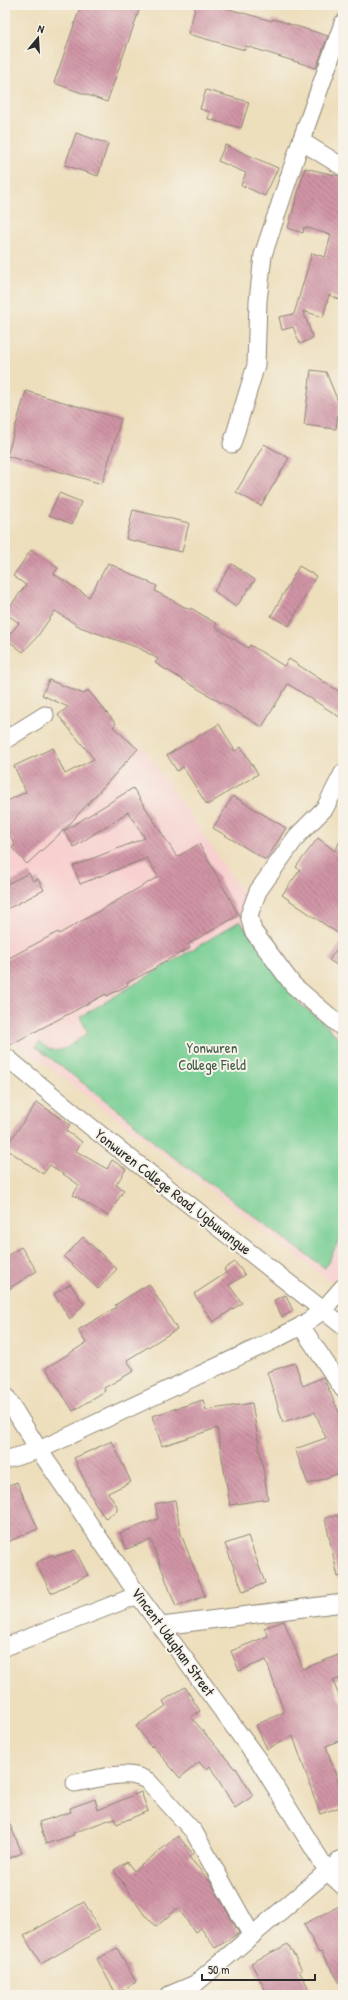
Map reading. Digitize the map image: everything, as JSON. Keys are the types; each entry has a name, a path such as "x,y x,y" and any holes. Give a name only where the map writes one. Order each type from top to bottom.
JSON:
{"street":[{"path":"232,444 256,365 258,301 263,255 286,182 343,23"},
{"path":"301,141 343,167"},
{"path":"5,740 45,715"},
{"path":"343,773 325,808 297,836 258,891 249,915 254,931 294,985 343,1028"},
{"name":"Yonwuren College Road, Ugbuwangue","path":"5,1056 322,1311 343,1326"},
{"path":"5,1460 39,1450 301,1326 322,1311 343,1287"},
{"path":"301,1326 343,1389"},
{"name":"Vincent Udughan Street","path":"5,1396 39,1450 138,1595 162,1626 260,1764 328,1872 343,1886"},
{"path":"5,1647 138,1595"},
{"path":"162,1626 343,1603"},
{"path":"75,1783 125,1774 138,1775 148,1781 194,1832 252,1936"},
{"path":"169,1995 197,1989 252,1936 343,1858"}],"shaded area":[{"path":"141,744 243,893 243,904 256,942 343,1038 343,1267 332,1282 49,1067 5,1036 5,829 21,825 100,780"}],"green space":[{"name":"Yonwuren College Field","path":"240,921 299,1003 325,1024 343,1043 343,1232 325,1268 157,1145 131,1120 36,1047 40,1042 46,1048 53,1050 64,1049 70,1046 88,1033 80,1017"}],"building":[{"path":"81,5 141,5 107,102 54,83"},
{"path":"196,5 214,5 272,21 273,19 328,36 316,68 246,46 245,50 188,34"},
{"path":"206,90 249,102 241,128 208,119 210,112 200,109"},
{"path":"76,133 108,144 98,176 65,165"},
{"path":"225,145 278,168 265,196 241,185 246,173 218,161"},
{"path":"305,168 343,177 343,301 329,295 323,317 303,311 313,338 300,344 293,327 282,330 279,317 294,314 312,253 325,257 331,235 304,227 303,233 288,228"},
{"path":"311,370 326,372 339,404 336,429 304,425"},
{"path":"26,391 121,419 102,484 7,456"},
{"path":"264,444 289,458 261,506 236,492"},
{"path":"59,493 81,502 72,524 49,515"},
{"path":"133,510 189,523 182,552 126,539"},
{"path":"31,550 58,568 54,574 89,597 108,563 157,586 155,591 190,610 191,608 217,624 215,627 248,648 250,645 284,666 289,659 343,694 343,719 288,684 262,727 155,663 158,659 139,648 80,627 55,611 37,637 23,652 6,639 19,623 5,613 26,585 13,576"},
{"path":"232,564 255,580 236,607 214,591"},
{"path":"299,566 316,576 289,626 271,616"},
{"path":"49,680 84,694 88,690 116,724 113,727 138,749 64,830 27,864 12,848 15,845 5,825 5,802 26,792 14,766 53,748 65,774 94,759 58,715 68,707 42,695"},
{"path":"219,724 235,751 241,747 258,774 207,805 183,767 177,771 167,755"},
{"path":"133,788 177,857 199,844 239,915 188,944 190,948 127,983 128,985 107,996 106,994 10,1045 5,1035 5,960 58,932 59,934 158,877 147,858 80,884 73,866 145,838 128,812 74,847 64,831"},
{"path":"233,796 286,828 266,860 213,828"},
{"path":"343,835 343,937 282,895 300,870 296,867 318,838 335,851"},
{"path":"29,873 33,881 38,879 44,890 5,910 5,885"},
{"path":"343,940 343,969 329,960"},
{"path":"37,1102 70,1125 66,1131 82,1142 76,1151 107,1169 112,1160 126,1169 116,1185 124,1190 108,1216 73,1195 79,1185 50,1165 43,1174 5,1148"},
{"path":"83,1237 117,1269 98,1289 64,1257"},
{"path":"21,1247 37,1271 5,1291 5,1257"},
{"path":"235,1262 245,1275 229,1285 242,1303 213,1322 194,1294 226,1273 224,1269"},
{"path":"70,1284 84,1304 70,1319 54,1294"},
{"path":"149,1284 177,1329 127,1360 134,1371 104,1388 105,1391 73,1411 46,1368 86,1343 78,1330 117,1307 115,1305"},
{"path":"286,1295 293,1311 282,1317 274,1300"},
{"path":"295,1363 303,1386 323,1377 343,1421 343,1472 308,1484 295,1449 326,1438 315,1412 283,1422 267,1372"},
{"path":"203,1400 206,1410 252,1403 268,1499 230,1505 217,1428 162,1446 152,1416"},
{"path":"112,1441 131,1482 108,1493 117,1506 117,1511 105,1518 95,1503 74,1458"},
{"path":"17,1482 38,1529 5,1543 5,1487"},
{"path":"175,1500 181,1534 205,1596 176,1607 151,1540 126,1549 120,1533 158,1519 155,1504"},
{"path":"343,1514 343,1576 338,1577 325,1518"},
{"path":"248,1536 265,1583 243,1592 225,1544"},
{"path":"75,1550 88,1575 51,1593 36,1563 53,1554 54,1557"},
{"path":"284,1621 303,1669 343,1653 343,1677 333,1681 343,1706 343,1739 326,1746 343,1796 343,1806 320,1814 293,1736 267,1749 256,1725 284,1712 266,1660 239,1671 231,1651 268,1636 264,1628"},
{"path":"185,1687 200,1711 191,1717 235,1769 236,1768 253,1796 235,1808 210,1766 206,1770 199,1762 180,1778 152,1745 151,1747 136,1726 166,1706 163,1701"},
{"path":"141,1792 148,1811 117,1824 114,1818 73,1833 74,1835 46,1844 39,1822 71,1812 70,1808 95,1799 98,1810"},
{"path":"5,1813 22,1853 5,1860"},
{"path":"178,1836 193,1854 189,1857 212,1884 239,1933 215,1948 201,1928 195,1932 178,1908 156,1927 141,1910 114,1870 127,1862 134,1871"},
{"path":"84,1902 100,1930 41,1964 24,1936"},
{"path":"343,1904 343,1988 321,1952 319,1953 304,1924"},
{"path":"288,1944 302,1970 299,1971 313,1995 268,1995 251,1963"},
{"path":"117,1948 136,1982 116,1994 97,1959"}]}
